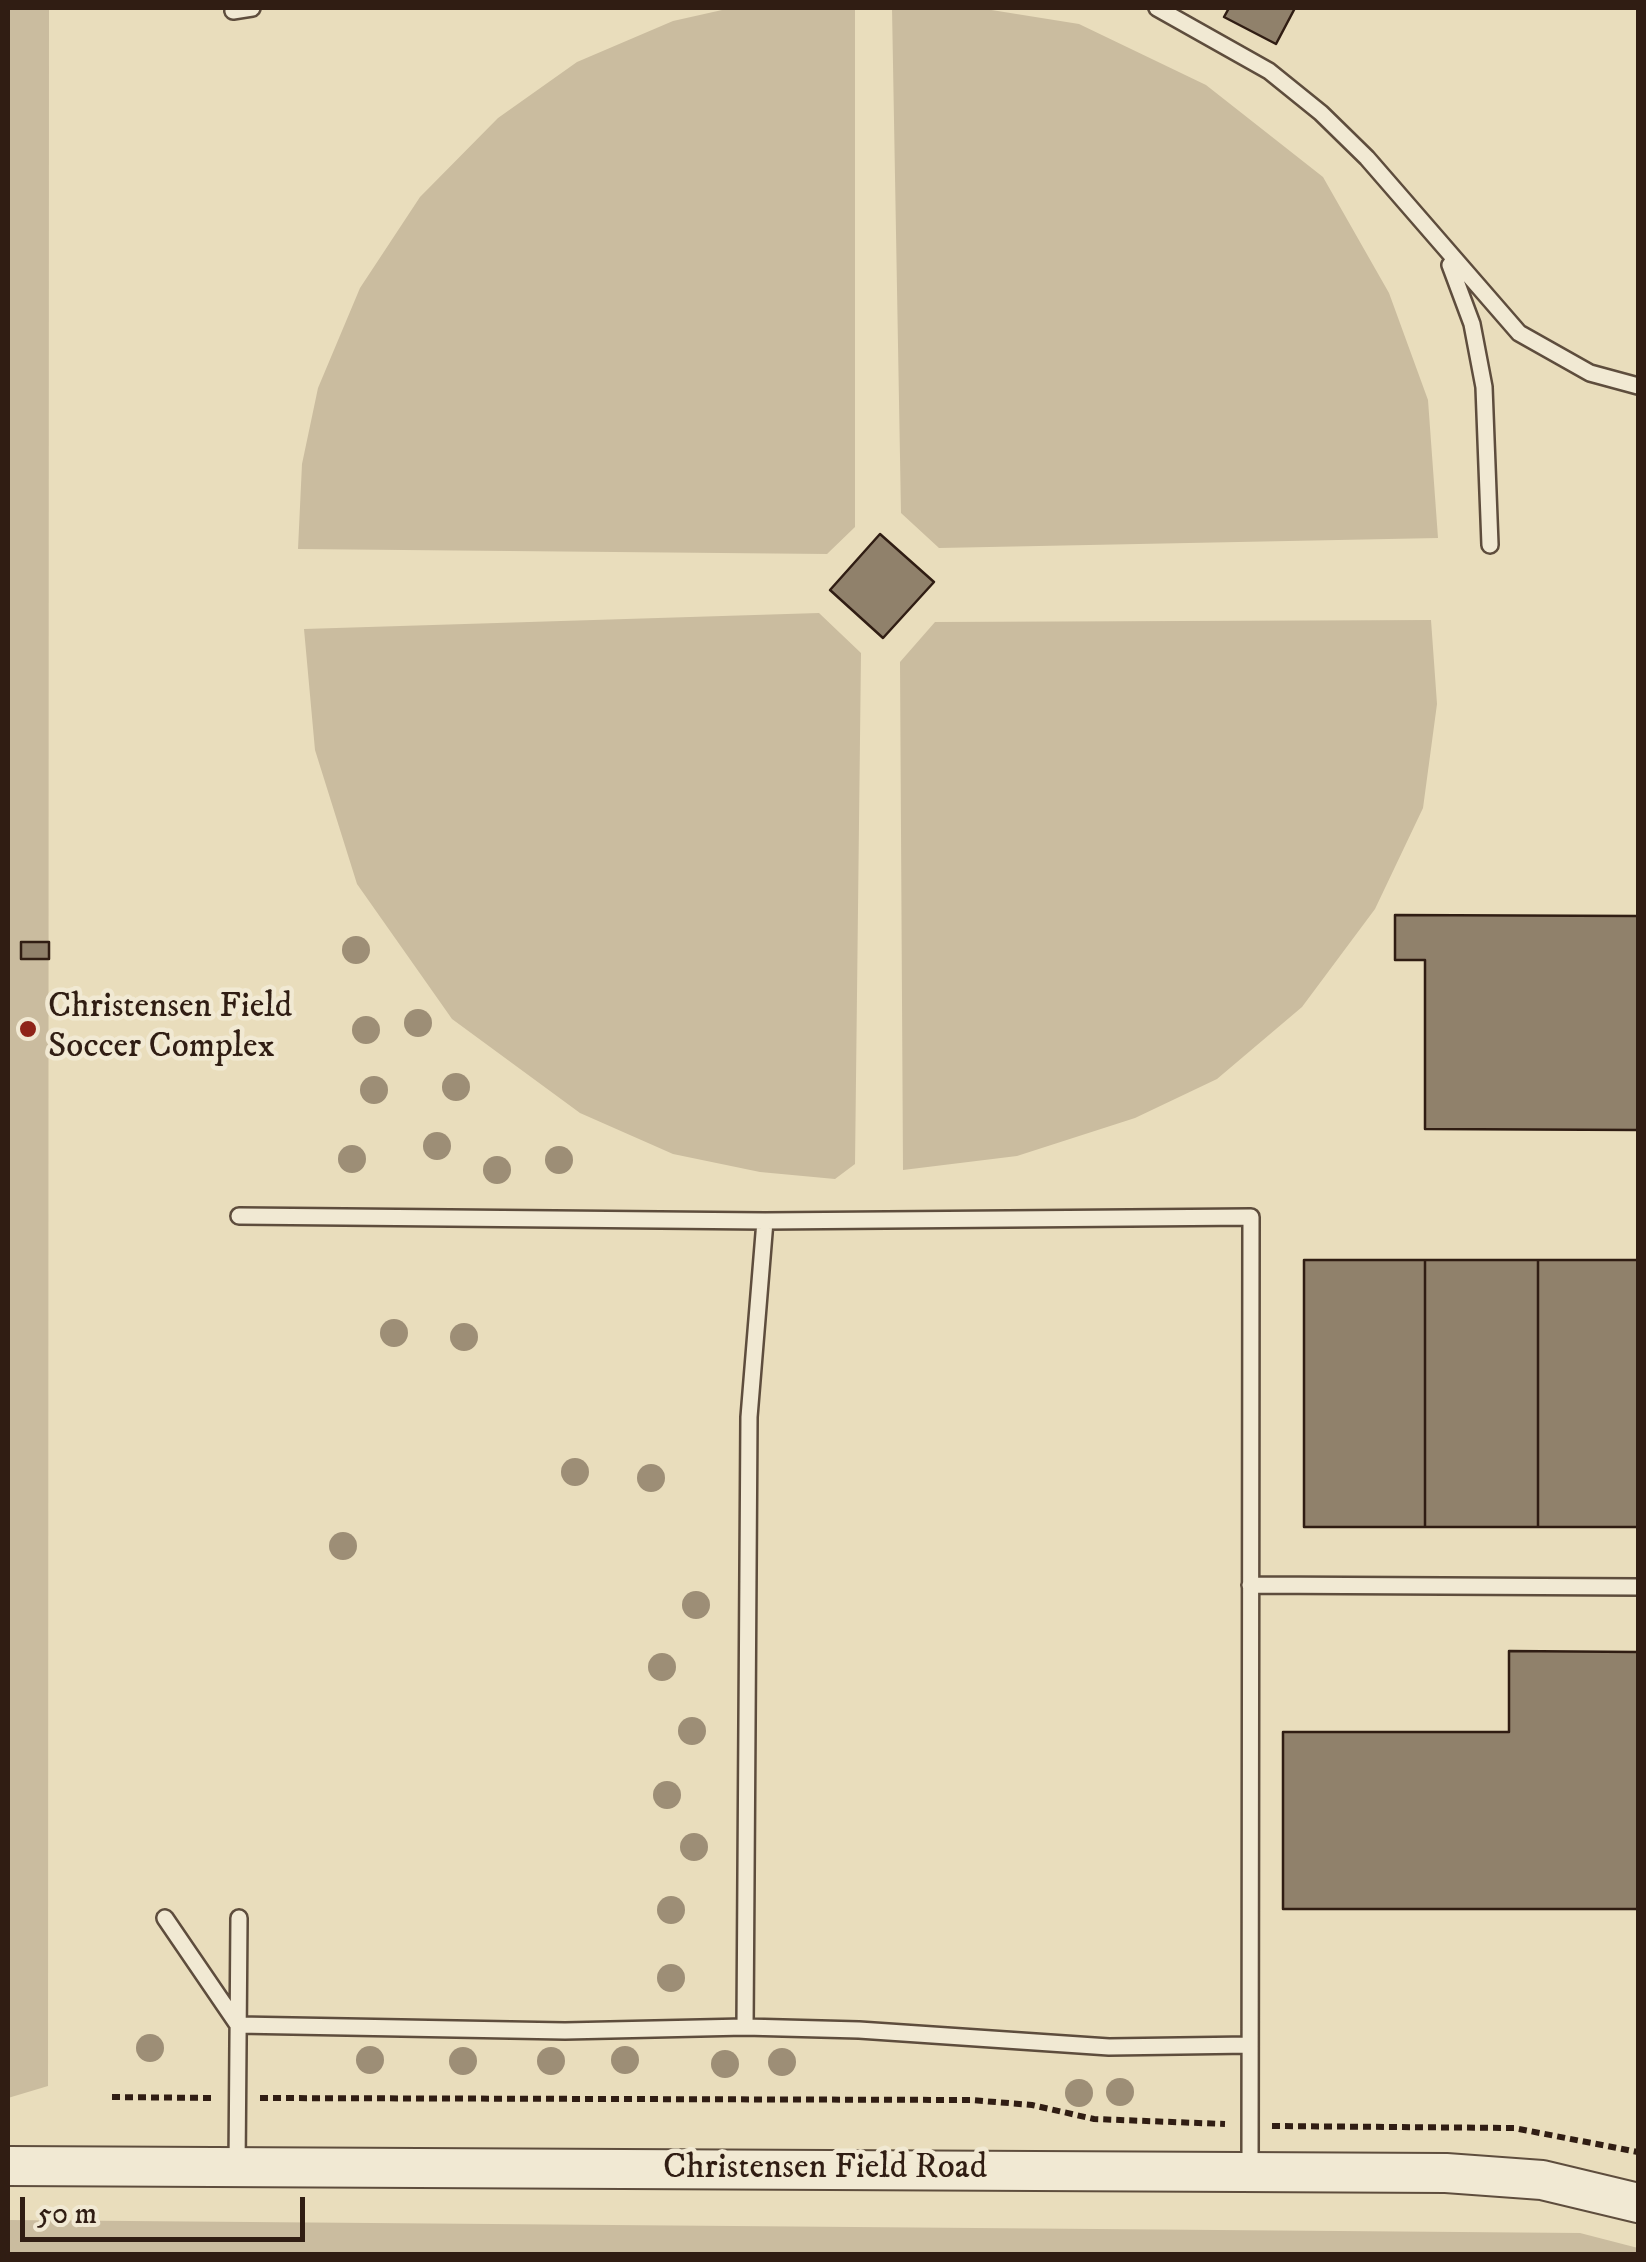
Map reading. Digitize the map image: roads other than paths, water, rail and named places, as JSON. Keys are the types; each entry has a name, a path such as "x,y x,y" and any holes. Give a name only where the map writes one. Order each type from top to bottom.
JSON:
{"street":[{"name":"Christensen Field Road","path":"8,2166 1250,2171 1510,2176 1570,2185 1638,2203"}],"lane":[{"path":"233,11 252,8"},
{"path":"1158,8 1268,71 1321,113 1367,158 1441,248 1518,332 1590,372 1638,386"},
{"path":"1441,248 1472,324 1484,387 1490,545"},
{"path":"239,1216 765,1221 1251,1217 1250,2171"},
{"path":"745,2028 748,1456 765,1221"},
{"path":"1250,1585 1638,1587"},
{"path":"165,1918 238,2025"},
{"path":"237,2168 239,1918"},
{"path":"238,2025 565,2031 859,2030 1109,2047 1250,2044"}],"place":[{"name":"Christensen Field Soccer Complex","path":"28,1029"}]}
